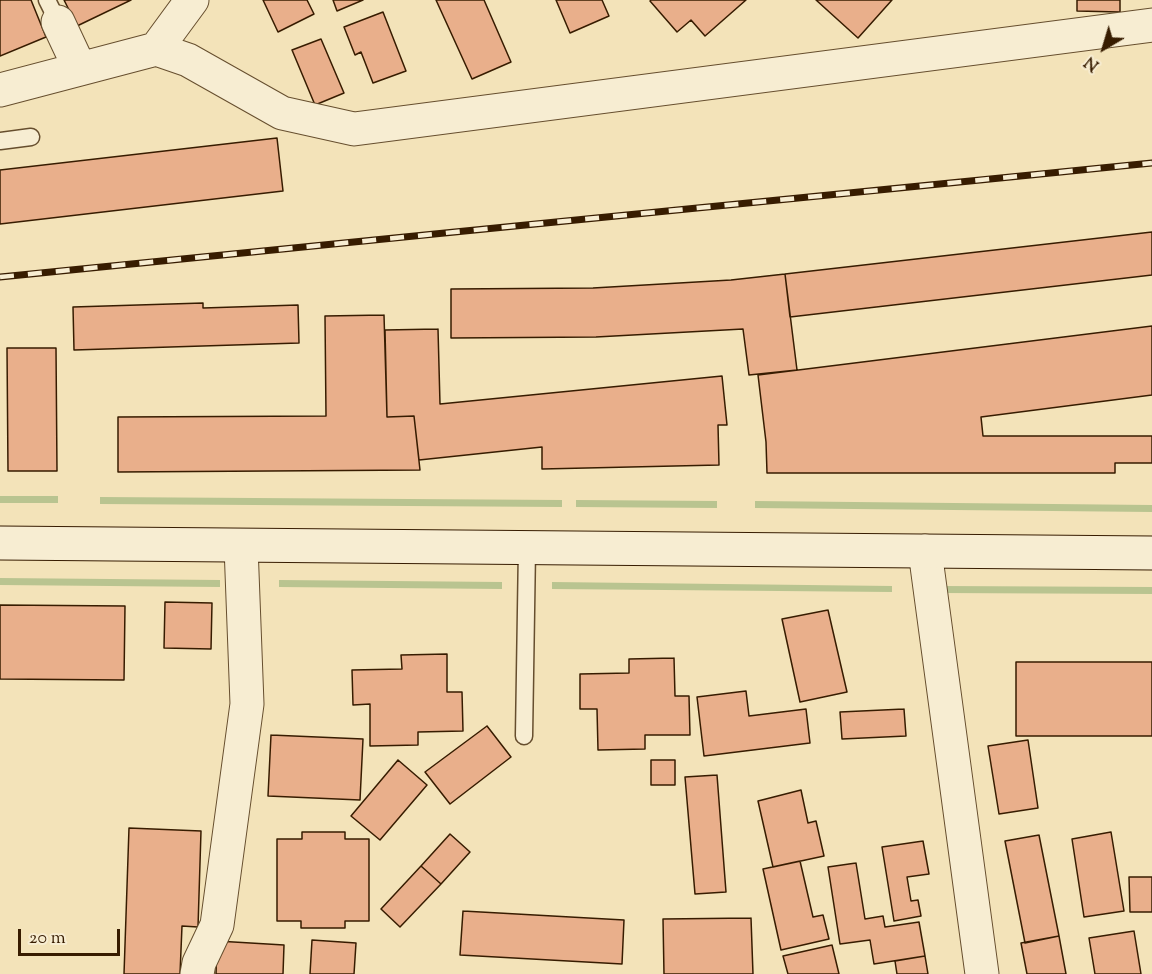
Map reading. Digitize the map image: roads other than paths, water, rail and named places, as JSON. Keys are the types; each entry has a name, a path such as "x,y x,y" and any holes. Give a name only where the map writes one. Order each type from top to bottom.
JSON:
{"street":[{"path":"156,48 192,0"},
{"path":"53,11 80,69"},
{"path":"0,90 156,48 188,60 282,113 354,129 1152,25"},
{"path":"0,543 1152,553"},
{"path":"197,974 199,963 217,925 247,704 241,546"},
{"path":"925,552 982,974"}],"lane":[{"path":"0,141 31,137"},
{"path":"524,736 527,548"}],"railway":[{"path":"0,277 1152,163"}]}
